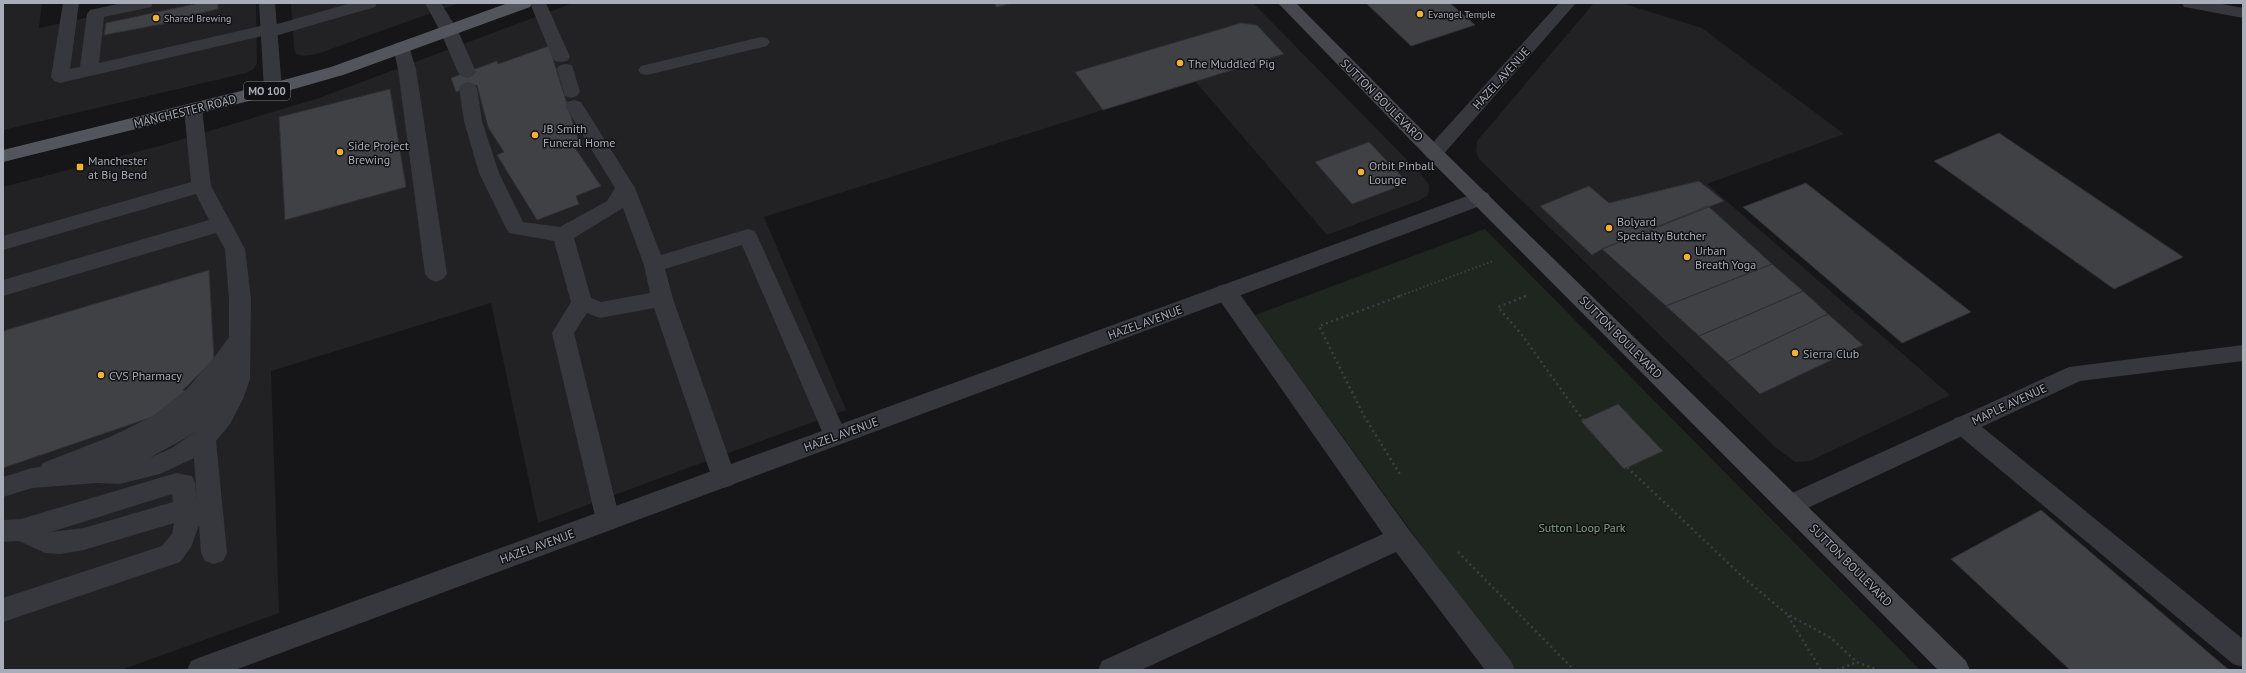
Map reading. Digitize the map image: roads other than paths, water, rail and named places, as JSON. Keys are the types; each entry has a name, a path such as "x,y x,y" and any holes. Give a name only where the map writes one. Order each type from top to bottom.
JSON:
{"main road":[{"name":"MANCHESTER ROAD","path":"3,156 193,108 273,90 337,71 524,3"}],"street":[{"path":"71,3 60,77 269,31 369,3"},
{"path":"89,70 96,14 145,3"},
{"path":"267,3 273,90"},
{"path":"433,3 449,31 468,80 473,121 489,173 516,228 564,234 614,206 625,188"},
{"path":"538,3 564,63 573,98 625,188 654,265 662,299 724,478"},
{"name":"SUTTON BOULEVARD","path":"1286,3 1434,153 1956,670"},
{"name":"HAZEL AVENUE","path":"1434,153 1568,3"},
{"path":"2190,3 2243,13"},
{"path":"647,70 762,42"},
{"path":"402,47 407,69 436,274"},
{"path":"32,478 79,474 119,474 152,467 180,455 204,439 222,417 232,399 239,379 240,348 240,299 234,249 201,186 193,108"},
{"path":"3,243 201,186"},
{"name":"HAZEL AVENUE","path":"201,670 1481,198"},
{"path":"3,288 221,224"},
{"path":"564,234 582,303 563,333 608,520"},
{"path":"654,265 748,236 835,436"},
{"path":"1226,292 1400,538 1501,670"},
{"path":"582,303 600,310 662,299"},
{"path":"79,474 154,446 176,433 197,417 221,392 240,348"},
{"path":"3,487 32,478 159,423 179,409 240,348"},
{"name":"MAPLE AVENUE","path":"1790,505 2077,373 2243,353"},
{"path":"1963,425 2243,655"},
{"path":"204,439 214,553"},
{"path":"3,610 171,554 182,544 188,530 186,512 178,511 84,539 60,543 45,542 12,530"},
{"path":"1112,670 1400,538"}],"place":[{"name":"Evangel Temple","path":"1420,14"},
{"name":"Shared Brewing","path":"156,18"},
{"name":"The Muddled Pig","path":"1180,63"},
{"name":"JB Smith Funeral Home","path":"535,135"},
{"name":"Side Project Brewing","path":"340,152"},
{"name":"Manchester at Big Bend","path":"80,167"},
{"name":"Orbit Pinball Lounge","path":"1361,172"},
{"name":"Bolyard Specialty Butcher","path":"1609,228"},
{"name":"Urban Breath Yoga","path":"1687,257"},
{"name":"Sierra Club","path":"1795,353"},
{"name":"CVS Pharmacy","path":"101,375"}],"park label":[{"name":"Sutton Loop Park","path":"1582,527"}]}
